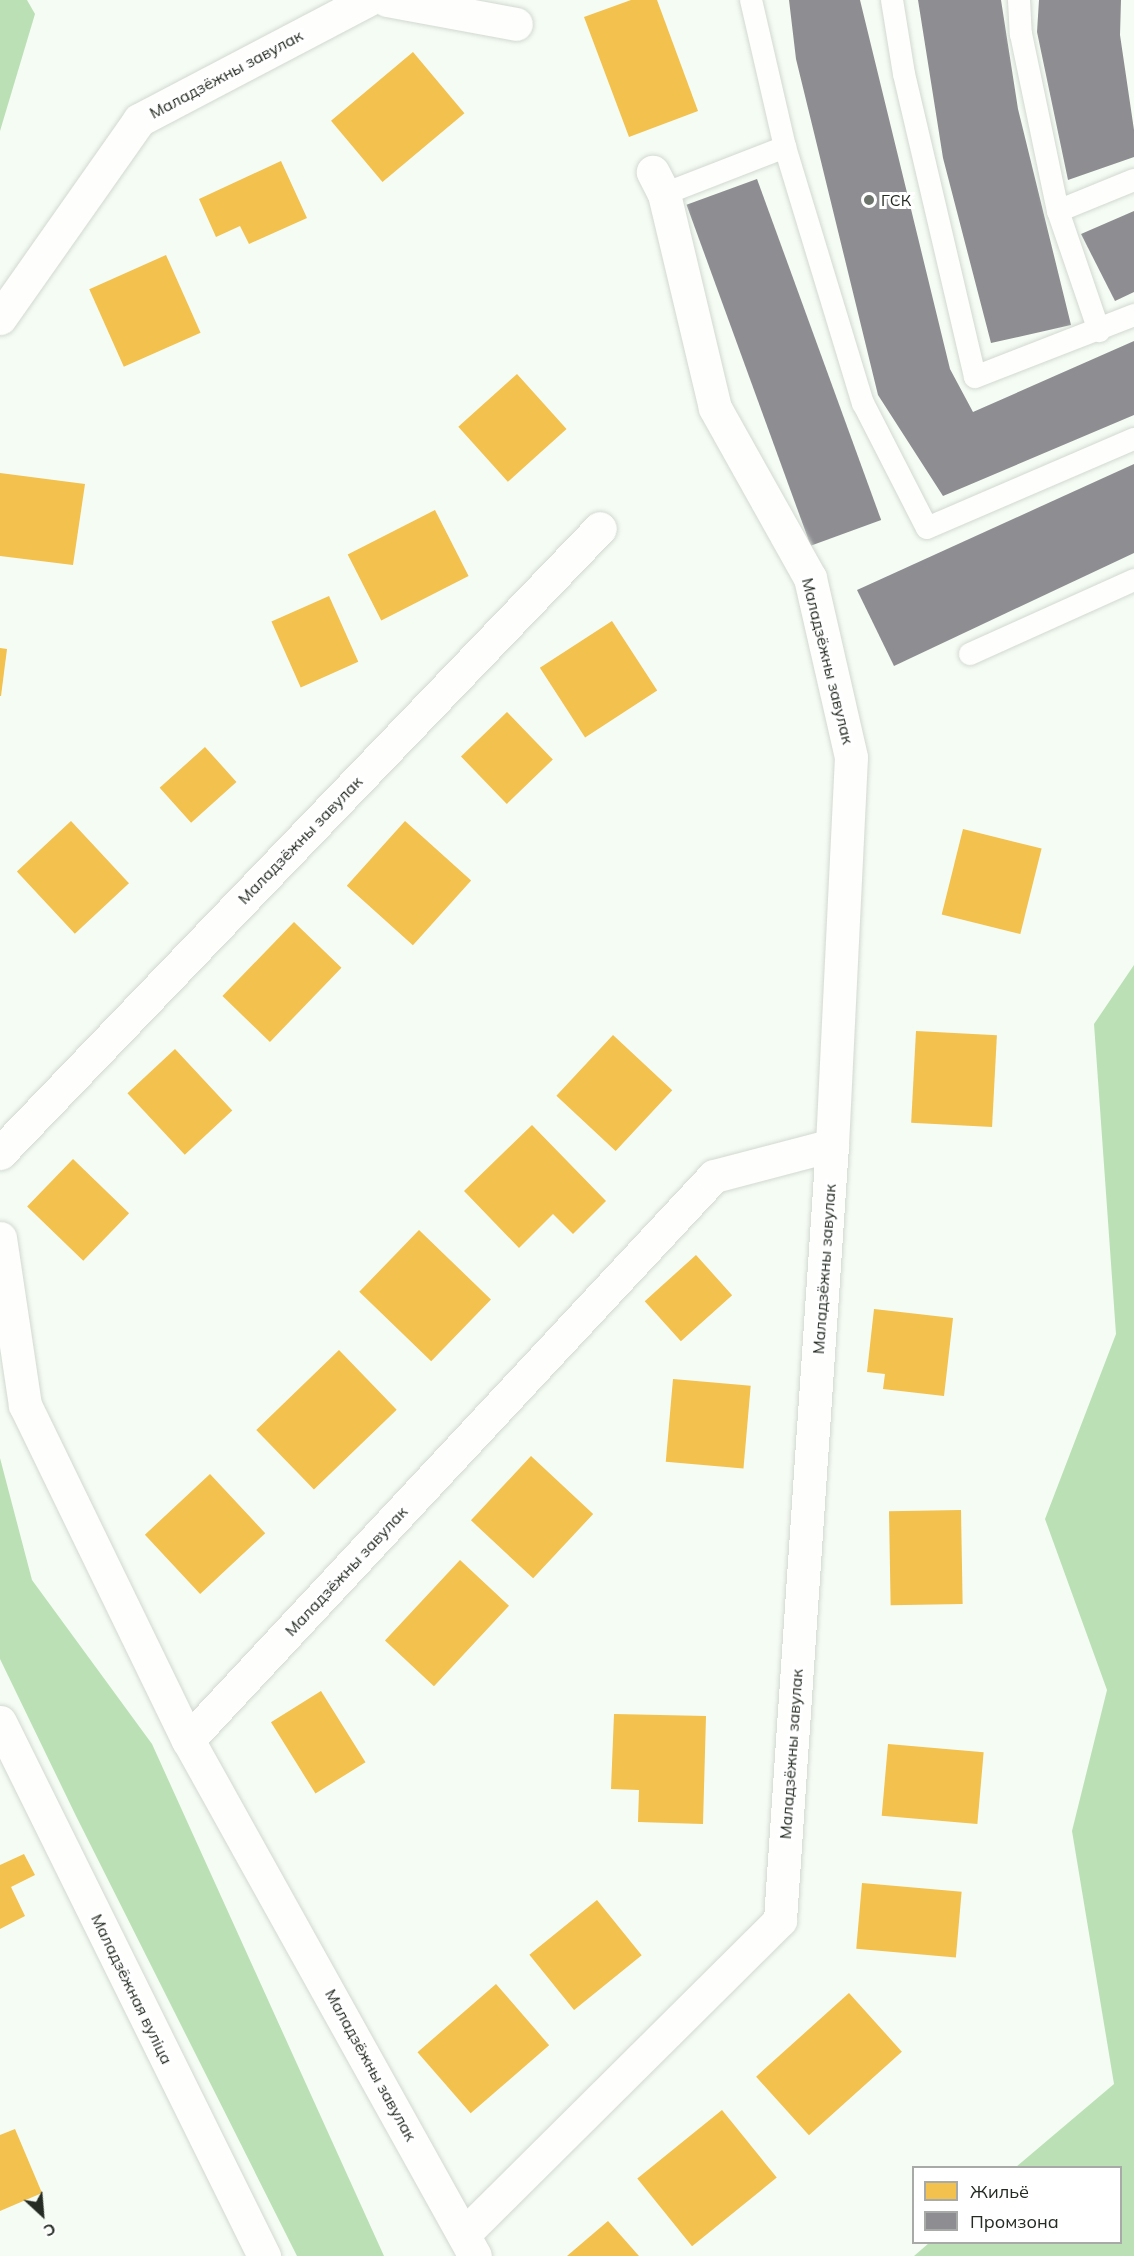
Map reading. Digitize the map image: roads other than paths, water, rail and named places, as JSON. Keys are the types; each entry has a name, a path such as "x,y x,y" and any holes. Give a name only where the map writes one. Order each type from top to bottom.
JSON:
{"street":[{"name":"Маладзёжны завулак","path":"0,318 140,120 368,0"},
{"path":"387,0 516,24"},
{"name":"Маладзёжны завулак","path":"0,1238 25,1405 188,1740 470,2245 780,1920 832,1145 851,757 810,578 715,408 658,183"},
{"name":"Маладзёжны завулак","path":"0,1153 600,528"},
{"name":"Маладзёжны завулак","path":"188,1740 714,1176 832,1145"},
{"name":"Маладзёжная вуліца","path":"0,1722 264,2256"}],"lane":[{"path":"751,0 785,147 863,403 927,528 1134,439"},
{"path":"892,0 904,74 975,377 1099,331 1134,315"},
{"path":"1019,0 1021,34 1058,212 1099,331"},
{"path":"658,183 785,147"},
{"path":"1058,212 1134,180"},
{"path":"970,654 1134,580"}],"place":[{"name":"ГСК","path":"869,200"}]}
